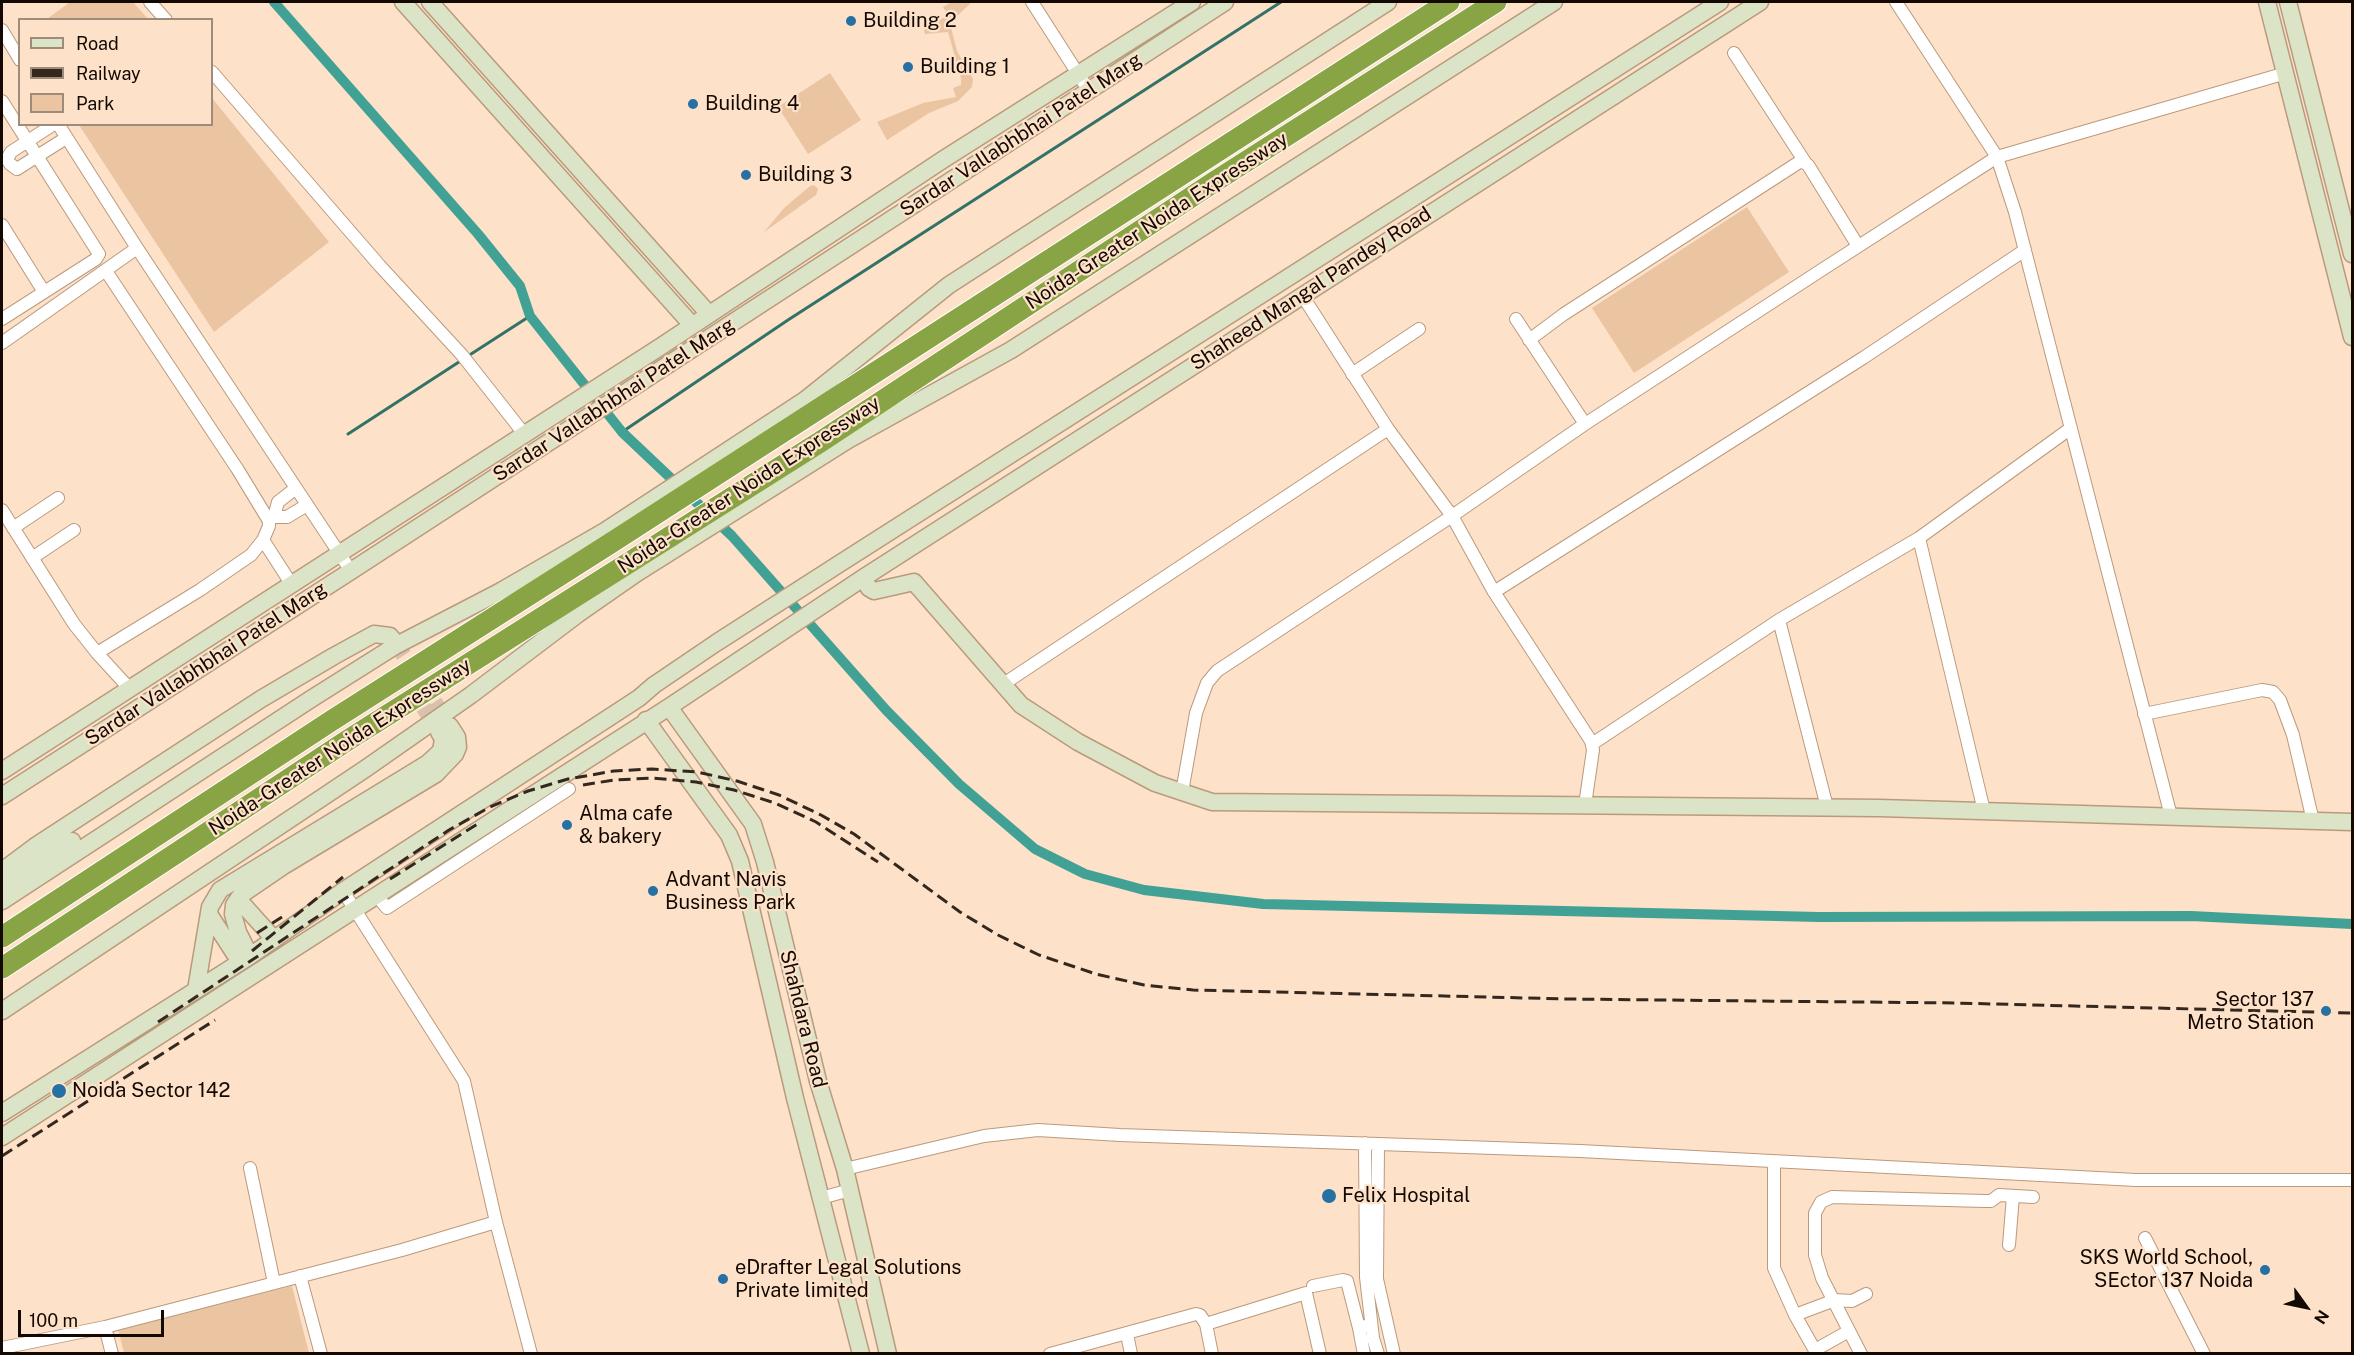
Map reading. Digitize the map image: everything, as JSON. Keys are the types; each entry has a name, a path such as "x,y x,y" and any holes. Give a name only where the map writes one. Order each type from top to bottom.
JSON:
{"highway":[{"name":"Noida-Greater Noida Expressway","path":"2,937 752,443 1449,2"},
{"name":"Noida-Greater Noida Expressway","path":"2,968 348,740 634,568 781,474 1214,182 1496,2"}],"street":[{"path":"150,2 164,18"},
{"path":"402,2 692,326"},
{"path":"430,2 709,314"},
{"path":"1032,2 1089,91"},
{"name":"Sardar Vallabhbhai Patel Marg","path":"2,771 660,347 944,159 1192,2"},
{"name":"Sardar Vallabhbhai Patel Marg","path":"2,796 1225,2"},
{"path":"752,443 949,285 1388,2"},
{"path":"781,474 1011,350 1554,2"},
{"path":"2,1113 245,959 343,891 639,698 654,685 716,643 1720,2"},
{"name":"Shaheed Mangal Pandey Road","path":"2,1137 669,707 986,499 1760,2"},
{"path":"1896,2 1997,157 2025,250 2171,816"},
{"path":"2267,2 2352,337"},
{"path":"2288,2 2352,254"},
{"path":"2,30 18,57"},
{"path":"1734,53 1858,246"},
{"path":"213,73 527,433"},
{"path":"1182,792 1196,713 1207,683 1217,671 1452,516 1586,424 1858,246 1997,157 2286,73"},
{"path":"2,101 99,254 96,259 2,320"},
{"path":"53,126 11,152 6,167 17,169 38,158 66,138"},
{"path":"57,126 351,571"},
{"path":"1529,340 1564,314 1796,162 1805,162"},
{"path":"4,231 44,292"},
{"path":"2,343 137,248"},
{"path":"1494,592 1863,358 2025,250"},
{"path":"106,271 271,519"},
{"path":"1302,295 1388,429 1452,516 1494,592 1592,744 1585,805"},
{"path":"1516,319 1586,424"},
{"path":"1352,374 1419,329"},
{"path":"1592,744 1779,620 1919,538 2070,428"},
{"path":"1002,685 1388,429"},
{"path":"975,478 986,499"},
{"path":"97,653 200,590 251,555 268,532 278,502 296,488"},
{"path":"13,528 58,498"},
{"path":"271,519 287,517 307,505"},
{"path":"2,510 70,618 97,653 129,688"},
{"path":"32,558 74,530"},
{"path":"2,901 395,646 609,536"},
{"path":"1919,538 1983,811"},
{"path":"263,540 292,585"},
{"path":"2,1011 365,769 471,695 578,614 634,568"},
{"path":"859,581 874,591 914,582 1021,705 1078,742 1155,783 1212,802 1827,807 2352,822"},
{"path":"1779,620 1827,807"},
{"path":"2,871 37,845 261,699 374,634 390,636 390,644 380,646 2,884"},
{"path":"2144,714 2262,690 2273,692 2280,700 2293,735 2313,821"},
{"name":"Shahdara Road","path":"669,707 753,824 765,862 818,1081 845,1169 888,1353"},
{"name":"Shahdara Road","path":"646,720 729,834 740,861 821,1198 861,1353"},
{"path":"196,990 210,907 220,890 428,763 441,751 445,729 457,737 458,747 455,754 436,774 285,865 238,899 234,905 233,914 245,959"},
{"path":"376,896 387,908 569,789"},
{"path":"343,891 464,1081 496,1222 531,1353"},
{"path":"238,899 274,939"},
{"path":"209,914 245,959"},
{"path":"845,1169 984,1136 1029,1130 1580,1151 2136,1180 2352,1180"},
{"path":"1365,1143 1366,1276 1378,1353"},
{"path":"1378,1144 1377,1279 1394,1353"},
{"path":"1774,1162 1774,1268 1795,1315 1816,1352 1849,1331"},
{"path":"250,1168 274,1283"},
{"path":"2006,1174 2009,1245"},
{"path":"821,1198 850,1190"},
{"path":"1861,1353 1822,1278 1815,1255 1815,1213 1821,1202 1832,1197 1991,1201 2007,1195 2033,1197"},
{"path":"2,1348 105,1327 496,1222"},
{"path":"2145,1238 2204,1353"},
{"path":"300,1276 321,1353"},
{"path":"1312,1286 1347,1281 1364,1353"},
{"path":"1206,1324 1306,1293 1320,1353"},
{"path":"1795,1315 1835,1300 1852,1301 1866,1294"},
{"path":"1050,1353 1196,1314 1200,1315 1206,1324 1212,1353"},
{"path":"1359,1328 1372,1324"},
{"path":"105,1327 112,1353"},
{"path":"1127,1334 1131,1353"}],"green space":[{"path":"70,2 133,2 147,18 48,18"},
{"path":"952,2 972,2 955,18 951,27 957,51 973,79 972,87 958,101 929,113 887,140 877,122 923,103 956,97 953,88 961,85 961,78 948,32 925,34 924,30 948,15 943,7"},
{"path":"830,73 861,120 808,154 778,107"},
{"path":"213,99 329,242 214,332 80,126 213,126"},
{"path":"814,185 818,189 816,195 764,232 784,208"},
{"path":"1747,207 1789,272 1634,373 1592,308"},
{"path":"292,1286 309,1353 124,1353 118,1329"}],"waterway":[{"path":"274,2 478,234 520,286 530,316 622,432 732,536 886,710 959,784 1035,849 1085,874 1144,890 1263,904 1819,917 2191,916 2352,924"},
{"path":"622,432 788,320 1281,2"},
{"path":"468,356 530,316"},
{"path":"348,434 462,360"}],"tunnel":[{"path":"395,642 450,726"},
{"path":"411,687 439,732"}],"railway":[{"path":"158,1022 449,830 490,807 528,791 568,779 614,771 652,769 697,772 737,781 779,795 854,834 960,912 998,935 1039,955 1096,974 1144,985 1193,990 1569,999 1955,1003 2352,1013"},
{"path":"583,785 614,780 652,778 696,782 734,790 775,803 816,822 878,862"},
{"path":"390,879 479,823"},
{"path":"252,951 343,877"},
{"path":"257,933 282,917"},
{"path":"2,1156 215,1020"}],"place":[{"name":"Building 2","path":"851,21"},
{"name":"Building 1","path":"908,67"},
{"name":"Building 4","path":"693,104"},
{"name":"Building 3","path":"746,175"},
{"name":"Alma cafe & bakery","path":"567,825"},
{"name":"Advant Navis Business Park","path":"653,891"},
{"name":"Sector 137 Metro Station","path":"2326,1011"},
{"name":"Noida Sector 142","path":"59,1091"},
{"name":"Felix Hospital","path":"1329,1196"},
{"name":"SKS World School, SEctor 137 Noida","path":"2265,1270"},
{"name":"eDrafter Legal Solutions Private limited","path":"723,1279"}]}
